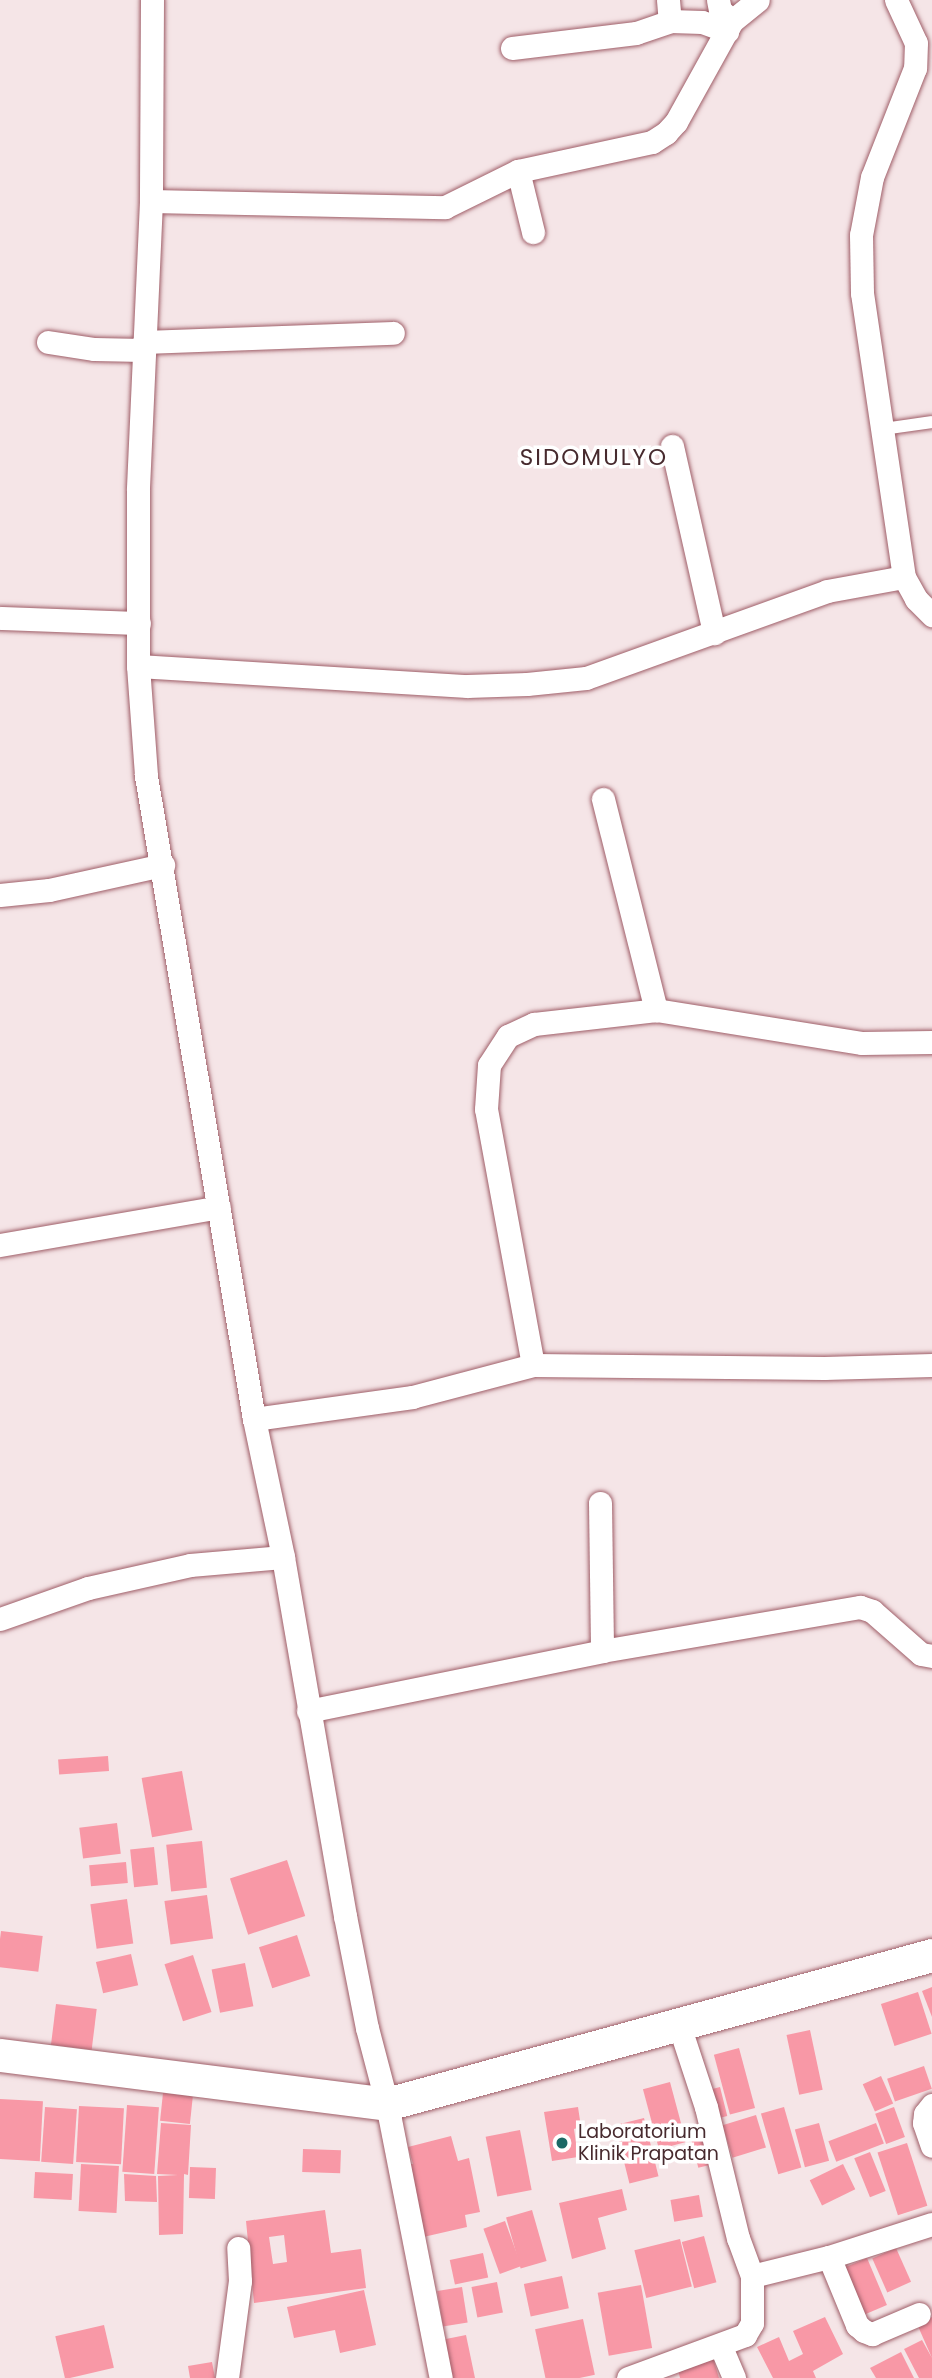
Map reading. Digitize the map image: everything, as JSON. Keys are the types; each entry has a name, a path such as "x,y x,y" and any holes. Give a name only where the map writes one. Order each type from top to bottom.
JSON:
{"main road":[{"path":"0,2055 387,2104 932,1955"}],"street":[{"path":"152,0 151,201 138,490 138,666 146,776 254,1419 283,1557 308,1711 367,2028 387,2104 441,2378"},
{"path":"718,0 729,26"},
{"path":"151,201 445,207 518,171 652,142 666,134 676,122 729,26 758,0"},
{"path":"896,0 916,43 915,68 872,177 861,235 862,293 904,577 916,598 932,615"},
{"path":"512,48 636,33 669,11 702,22 729,26"},
{"path":"518,171 533,232"},
{"path":"48,342 94,349 393,333"},
{"path":"672,446 714,633"},
{"path":"138,666 467,686 586,678 827,591 904,577"},
{"path":"0,618 139,623"},
{"path":"603,799 656,1010"},
{"path":"0,895 49,890 163,865"},
{"path":"533,1366 486,1109 489,1065 508,1036 534,1024 656,1010 862,1043 932,1042"},
{"path":"0,1245 219,1207"},
{"path":"254,1419 412,1396 533,1366 932,1367"},
{"path":"600,1503 602,1651"},
{"path":"0,1619 88,1588 190,1565 283,1557"},
{"path":"308,1711 602,1651 860,1607 872,1611 921,1654 932,1656"},
{"path":"628,2378 663,2371 721,2347 745,2335 752,2323 752,2276 738,2238 714,2135 679,2025"},
{"path":"932,2105 925,2113 924,2123 932,2146"},
{"path":"752,2276 829,2257 932,2224"},
{"path":"227,2378 240,2281 238,2248"},
{"path":"829,2257 857,2325 863,2331 872,2334 919,2314"},
{"path":"721,2347 734,2378"}],"lane":[{"path":"883,429 932,422"}],"building":[{"path":"108,1756 109,1771 59,1774 58,1759"},
{"path":"182,1771 192,1830 152,1837 142,1778"},
{"path":"117,1823 121,1854 83,1858 79,1828"},
{"path":"202,1841 207,1888 171,1892 166,1845"},
{"path":"154,1847 158,1885 134,1887 130,1850"},
{"path":"287,1860 305,1916 248,1935 230,1879"},
{"path":"126,1862 128,1883 91,1886 89,1865"},
{"path":"207,1895 213,1939 171,1945 164,1901"},
{"path":"127,1899 133,1944 97,1949 90,1904"},
{"path":"1,1931 43,1936 38,1972 0,1967"},
{"path":"297,1935 310,1976 272,1988 259,1947"},
{"path":"131,1954 138,1985 103,1993 96,1962"},
{"path":"193,1955 212,2012 183,2021 164,1964"},
{"path":"245,1963 253,2006 220,2013 212,1969"},
{"path":"932,1987 932,2017 922,1991"},
{"path":"918,1992 932,2034 895,2046 881,2004"},
{"path":"56,2004 97,2009 92,2050 51,2045"},
{"path":"810,2030 823,2090 799,2095 787,2035"},
{"path":"739,2048 755,2108 730,2115 714,2055"},
{"path":"924,2066 932,2089 895,2101 887,2079"},
{"path":"881,2076 893,2103 875,2112 863,2084"},
{"path":"670,2082 686,2142 659,2149 643,2089"},
{"path":"720,2087 727,2116 715,2119 707,2090"},
{"path":"163,2093 193,2096 190,2124 160,2121"},
{"path":"0,2099 43,2101 40,2161 0,2159"},
{"path":"127,2105 159,2107 154,2174 122,2172"},
{"path":"79,2106 124,2108 121,2164 76,2162"},
{"path":"45,2107 77,2109 73,2164 41,2162"},
{"name":"Laboratorium Klinik Prapatan","path":"578,2107 581,2127 574,2129 578,2157 552,2161 544,2112"},
{"path":"784,2107 801,2168 778,2174 761,2114"},
{"path":"894,2107 905,2137 886,2144 875,2114"},
{"path":"756,2115 766,2148 732,2158 723,2125"},
{"path":"644,2118 659,2176 629,2183 615,2125"},
{"path":"161,2123 191,2125 188,2175 184,2174 183,2234 159,2235 158,2176 178,2175 157,2174"},
{"path":"819,2123 829,2161 805,2167 795,2129"},
{"path":"876,2123 884,2144 836,2162 828,2141"},
{"path":"709,2128 718,2163 698,2168 690,2133"},
{"path":"520,2130 532,2190 497,2197 486,2137"},
{"path":"451,2136 458,2161 469,2158 480,2212 465,2215 467,2227 419,2238 401,2165 413,2164 408,2147"},
{"path":"907,2143 927,2206 898,2215 878,2153"},
{"path":"303,2149 341,2150 340,2173 302,2172"},
{"path":"870,2152 886,2191 870,2197 854,2158"},
{"path":"81,2164 119,2166 116,2213 79,2211"},
{"path":"843,2164 855,2189 822,2205 810,2180"},
{"path":"190,2167 216,2168 215,2199 189,2198"},
{"path":"35,2172 73,2174 72,2200 34,2198"},
{"path":"124,2174 156,2176 157,2202 125,2201"},
{"path":"622,2189 627,2210 598,2218 606,2249 572,2259 559,2203"},
{"path":"699,2195 703,2217 674,2222 670,2200"},
{"path":"325,2210 331,2253 361,2249 366,2288 254,2303 246,2221","holes":["284,2235 287,2262 273,2264 269,2237"]},
{"path":"532,2210 547,2261 521,2268 506,2217"},
{"path":"505,2221 521,2266 500,2274 483,2229"},
{"path":"704,2236 716,2282 694,2288 682,2242"},
{"path":"680,2239 692,2287 646,2298 634,2250"},
{"path":"896,2248 911,2282 887,2292 872,2259"},
{"path":"483,2253 488,2277 455,2285 450,2260"},
{"path":"867,2258 887,2305 859,2317 839,2270"},
{"path":"562,2276 569,2308 531,2316 524,2284"},
{"path":"497,2282 503,2312 477,2317 471,2287"},
{"path":"641,2285 652,2348 609,2356 598,2293"},
{"path":"462,2287 468,2323 443,2326 437,2291"},
{"path":"364,2290 376,2345 340,2353 335,2330 294,2338 287,2307"},
{"path":"825,2317 843,2354 813,2371 816,2378 773,2378 757,2347 779,2337 789,2361 803,2354 793,2331"},
{"path":"932,2317 932,2358 917,2324"},
{"path":"583,2319 595,2375 580,2378 545,2378 535,2329"},
{"path":"104,2325 114,2368 65,2378 55,2336"},
{"path":"466,2335 475,2378 448,2378 441,2340"},
{"path":"922,2340 932,2358 932,2378 919,2378 904,2349"},
{"path":"901,2352 914,2378 876,2378 870,2368"},
{"path":"713,2358 719,2378 680,2378 677,2366"},
{"path":"212,2362 215,2378 190,2378 188,2366"}],"place":[{"name":"Laboratorium Klinik Prapatan","path":"562,2143"}],"district":[{"name":"SIDOMULYO","path":"594,457"}]}
